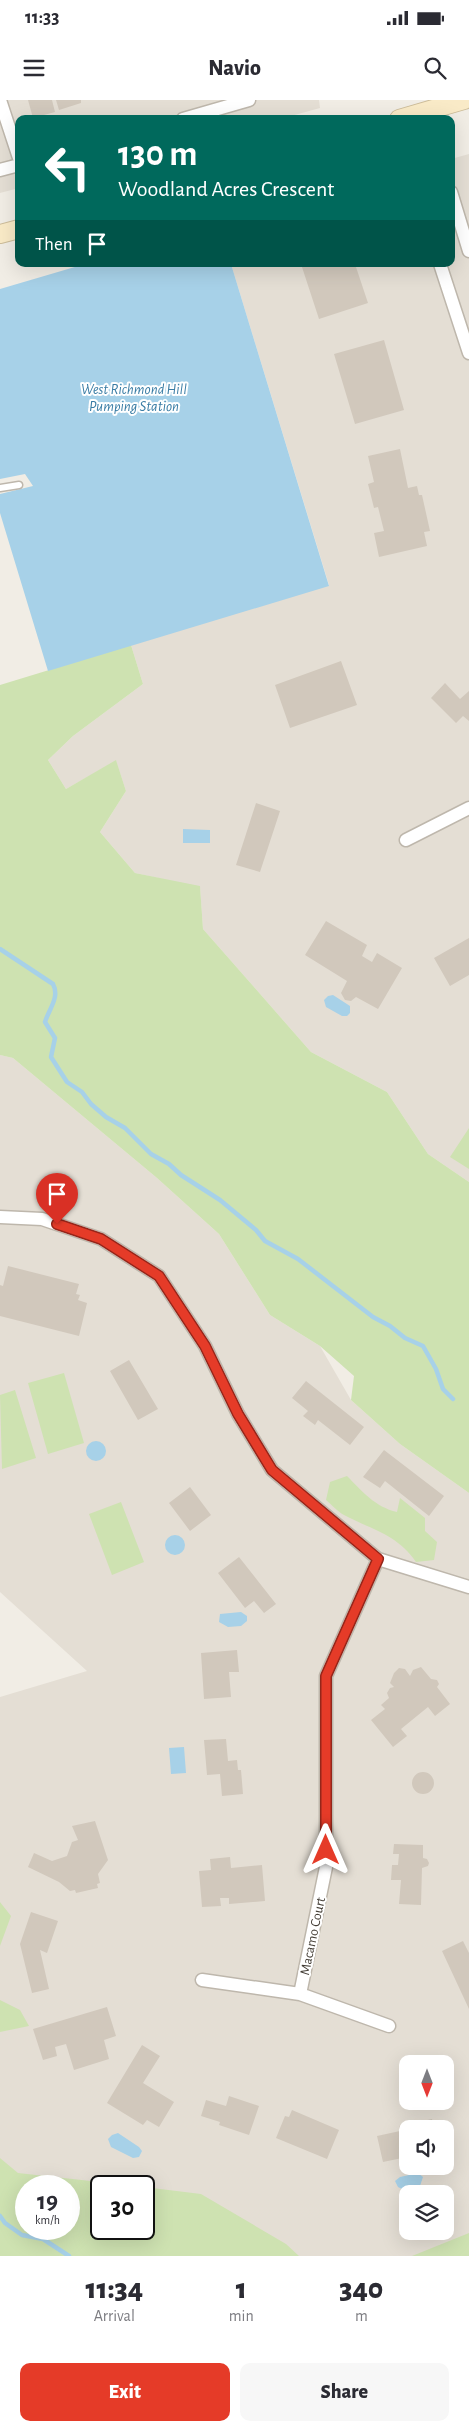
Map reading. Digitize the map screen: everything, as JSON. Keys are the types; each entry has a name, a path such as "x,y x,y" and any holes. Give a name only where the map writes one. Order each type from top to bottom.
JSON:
{"main road":[{"path":"414,115 464,100"},
{"path":"0,234 15,230"}],"street":[{"path":"0,100 15,146"},
{"path":"192,115 216,104 248,100"},
{"path":"0,170 15,166"},
{"path":"455,205 469,250"},
{"path":"441,267 469,353"},
{"path":"406,840 469,808"},
{"path":"0,1217 42,1219 101,1239 159,1276 205,1346 238,1414 272,1470 378,1559 469,1587"},
{"name":"Macamo Court","path":"300,1994 326,1867 326,1676 378,1559"},
{"name":"Macamo Court","path":"202,1980 300,1994 389,2026"}],"lane":[{"path":"0,488 19,485"}],"shaded area":[{"path":"0,100 319,100 320,108 295,115 15,115 15,189 0,193"},
{"path":"469,154 469,1182 428,1154 387,1092 311,1052 203,929 200,887 135,873 100,832 126,791 116,761 66,789 48,760 73,736 143,684 131,645 329,585 232,267 455,267 455,158"},
{"path":"0,1055 13,1058 157,1178 219,1234 270,1315 320,1346 351,1400 400,1444 469,1493 469,2256 0,2256 0,1697 87,1671 0,1592"}],"green space":[{"path":"131,645 143,684 73,736 48,760 66,789 116,760 126,791 100,832 135,873 200,886 203,929 311,1052 387,1092 428,1154 469,1182 469,1493 400,1444 351,1400 354,1376 320,1346 270,1315 219,1234 157,1178 13,1058 0,1055 0,685"},
{"path":"469,1128 469,1169 450,1157"},
{"path":"64,1373 84,1443 48,1454 28,1383"},
{"path":"15,1390 36,1458 2,1469 0,1395"},
{"path":"347,1476 369,1498 389,1510 397,1512 400,1498 425,1518 425,1531 437,1542 434,1560 416,1562 401,1545 342,1514 326,1500 330,1482"},
{"path":"121,1502 144,1562 112,1575 89,1514"},
{"path":"0,1902 11,1916 0,1946"},
{"path":"0,2000 20,2010 29,2026 0,2032"},
{"path":"0,2158 18,2173 36,2175 15,2175 15,2240 80,2240 80,2180 90,2181 90,2240 155,2240 155,2188 201,2194 286,2244 299,2256 0,2256"},
{"path":"469,2233 469,2256 412,2256 454,2240"}],"water":[{"name":"West Richmond Hill Pumping Station","path":"75,267 232,267 329,586 48,671 0,513 0,494 33,486 25,474 0,479 0,289"},
{"path":"183,829 210,830 210,843 183,843"},
{"path":"333,995 350,1006 350,1013 347,1016 342,1016 326,1007 324,1000 328,996"},
{"path":"96,1441 103,1444 106,1451 103,1458 96,1461 89,1458 86,1451 89,1444"},
{"path":"175,1535 182,1538 185,1545 182,1552 175,1555 168,1552 165,1545 168,1538"},
{"path":"241,1612 247,1616 247,1621 241,1626 228,1627 219,1622 220,1614"},
{"path":"184,1747 186,1773 171,1774 169,1748"},
{"path":"118,2133 139,2147 142,2151 139,2157 133,2158 111,2147 108,2139"},
{"path":"420,2175 423,2177 420,2185 399,2185 399,2188 395,2181 400,2177"}],"building":[{"path":"28,100 52,100 55,112 44,115 32,115"},
{"path":"56,100 81,100 81,103 59,110"},
{"path":"302,267 356,267 368,303 319,319"},
{"path":"384,340 404,410 355,424 334,354"},
{"path":"400,449 408,488 417,486 419,495 422,495 430,531 424,532 427,546 379,557 374,533 384,531 378,507 374,508 368,484 374,482 368,456"},
{"path":"341,661 357,705 290,728 275,685"},
{"path":"445,683 460,699 469,691 469,721 463,716 456,723 431,698"},
{"path":"256,803 280,811 260,872 236,865"},
{"path":"326,921 367,945 362,956 372,962 377,953 402,968 378,1009 356,997 351,1001 345,1000 341,993 347,981 305,955"},
{"path":"469,938 469,975 450,986 434,958"},
{"path":"8,1266 79,1284 76,1294 80,1295 78,1300 87,1303 79,1336 0,1316 0,1285 3,1286"},
{"path":"129,1360 158,1409 138,1420 110,1371"},
{"path":"306,1381 364,1427 350,1445 318,1420 315,1425 303,1416 308,1411 292,1398"},
{"path":"384,1450 444,1496 429,1516 385,1481 380,1488 363,1477"},
{"path":"190,1487 211,1515 190,1531 169,1503"},
{"path":"239,1557 276,1604 264,1613 254,1601 245,1608 218,1573"},
{"path":"237,1650 239,1672 229,1672 231,1697 204,1699 201,1653"},
{"path":"421,1667 431,1679 437,1680 439,1684 437,1687 450,1704 435,1716 428,1707 401,1729 407,1736 393,1747 371,1720 385,1709 381,1705 389,1698 387,1693 390,1688 394,1687 390,1683 394,1673 399,1668 405,1669 410,1676 413,1670"},
{"path":"226,1739 228,1761 237,1760 238,1770 241,1770 243,1794 222,1796 220,1774 207,1775 204,1740"},
{"path":"423,1772 431,1775 434,1783 431,1791 423,1794 415,1791 412,1783 415,1775"},
{"path":"95,1821 108,1860 98,1874 100,1883 97,1884 98,1888 76,1893 75,1890 70,1891 59,1882 28,1867 34,1853 52,1861 67,1856 72,1842 78,1840 72,1826"},
{"path":"394,1844 423,1845 423,1858 427,1859 429,1863 428,1866 422,1868 421,1905 399,1904 401,1880 391,1880 392,1865 398,1865 399,1854 393,1854"},
{"path":"230,1857 231,1868 262,1865 265,1901 229,1904 229,1898 220,1898 221,1906 202,1907 199,1871 211,1870 210,1859"},
{"path":"31,1912 58,1921 47,1953 40,1950 49,1989 32,1993 20,1944"},
{"path":"463,1941 469,1953 469,2009 442,1951"},
{"path":"107,2007 116,2036 104,2040 109,2059 74,2070 66,2044 55,2047 57,2056 43,2060 33,2029"},
{"path":"142,2045 160,2056 143,2083 174,2102 159,2127 147,2120 143,2125 107,2103"},
{"path":"229,2096 259,2106 249,2135 219,2125 220,2122 201,2116 206,2100 226,2106"},
{"path":"292,2110 339,2130 327,2159 276,2138 285,2116 289,2117"},
{"path":"399,2131 399,2159 383,2162 377,2136"}],"waterway":[{"path":"0,949 53,984 55,998 45,1022 55,1038 51,1057 67,1082 82,1092 91,1104 106,1117 125,1128 151,1154 169,1164 181,1175 220,1200 256,1230 265,1241 298,1259 373,1317 390,1326 405,1338 423,1346 436,1369 443,1389 453,1399"},
{"path":"0,2216 5,2223 22,2235 43,2239 69,2256"}],"route":[{"path":"57,1224 101,1239 159,1276 205,1346 238,1414 272,1470 378,1559 326,1676 326,1850"}]}
